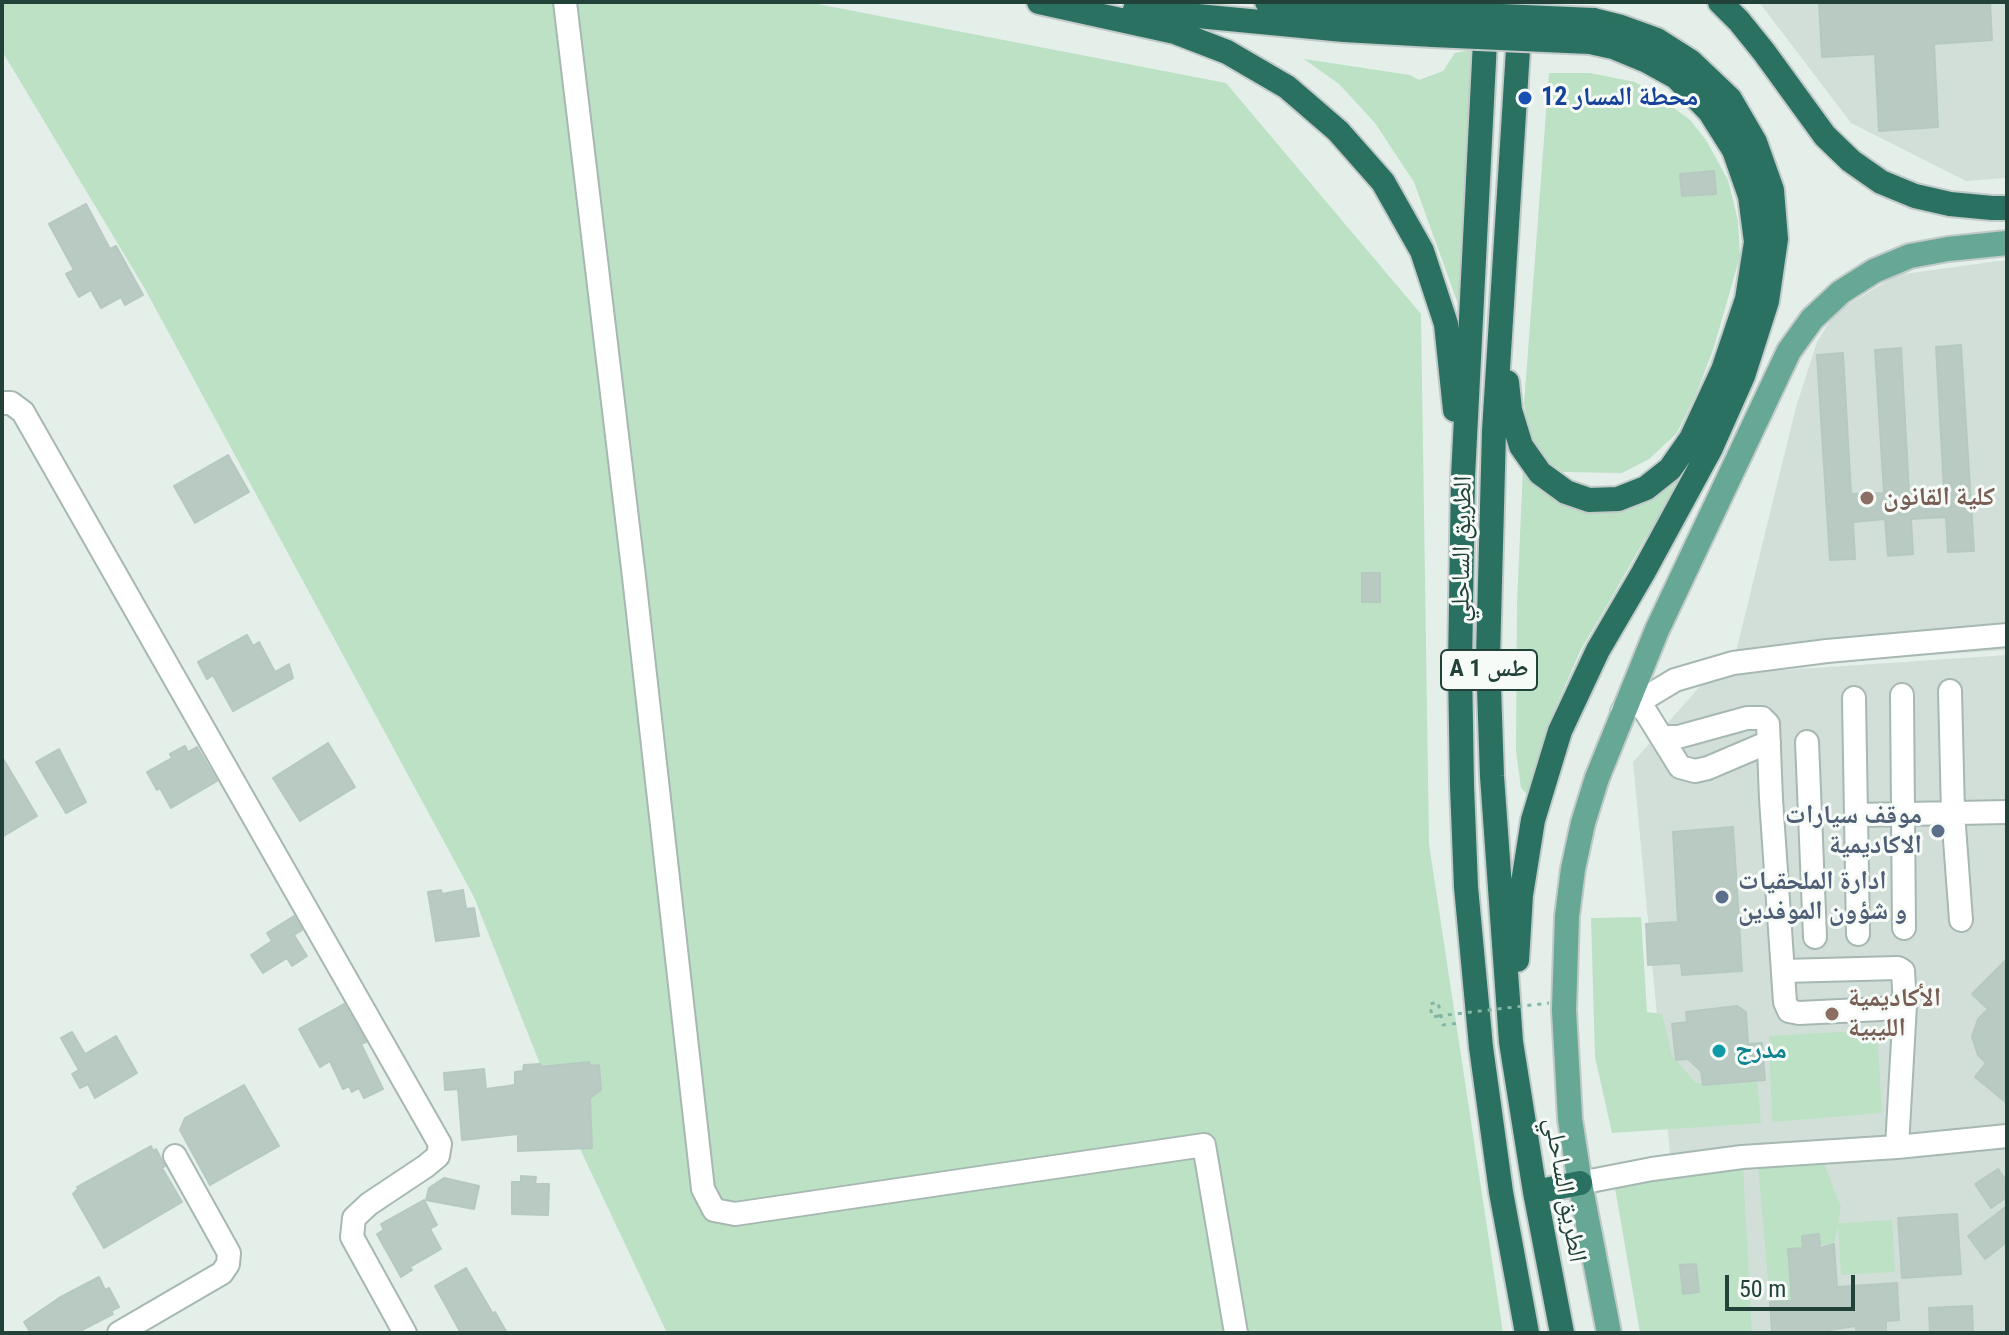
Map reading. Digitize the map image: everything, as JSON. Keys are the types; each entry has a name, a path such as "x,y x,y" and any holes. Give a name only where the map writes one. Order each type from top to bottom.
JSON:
{"highway":[{"path":"1039,2 1175,32 1227,52 1287,87 1338,131 1383,182 1422,251 1446,324 1463,477"},
{"path":"1074,2 1344,30 1433,24 1591,31 1621,27 1657,40 1690,61 1730,99 1755,142 1772,190 1776,239 1767,301 1743,376 1711,448 1598,650 1560,731 1533,820 1521,895 1511,1042"},
{"path":"1267,2 1322,5 1433,24"},
{"name":"الطريق الساحلي","path":"1487,2 1463,477 1462,785 1466,887 1481,1047 1501,1192 1527,1333"},
{"name":"الطريق الساحلي","path":"1521,2 1494,431 1488,658 1492,776 1511,1042 1562,1333"},
{"path":"1720,2 1764,52 1825,136 1851,161 1881,182 1915,196 2002,210"},
{"path":"1500,329 1510,410 1521,446 1540,473 1566,492 1589,500 1618,499 1646,488 1670,469 1691,439 1723,370 1747,299 1756,242 1750,196 1734,150 1710,112 1676,77 1613,47 1591,31"},
{"path":"1535,1192 1580,1183"}],"main road":[{"path":"1609,1333 1570,1119 1564,994 1567,916 1573,869 1597,778 1630,707 1657,630 1789,351 1812,319 1841,292 1874,271 1910,256 2007,243"}],"street":[{"path":"565,2 633,561 703,1189 714,1210 735,1214 1204,1145 1236,1333"},
{"path":"2,403 11,403 23,412 440,1144 438,1156 354,1218 352,1237 405,1333"},
{"path":"1769,742 1695,771 1680,767 1662,737 1630,707 1675,680 1733,663 2007,635"},
{"path":"1950,691 1953,813 1961,920"},
{"path":"1902,695 1904,928"},
{"path":"1854,698 1858,934"},
{"path":"1662,737 1678,737 1747,718 1762,718 1768,724 1785,1002 1789,1011 1831,1012 1905,1005"},
{"path":"1807,742 1815,937"},
{"path":"1856,815 2007,812"},
{"path":"1783,971 1898,968 1903,971 1905,1005 1897,1147"},
{"path":"1580,1183 1652,1169 1742,1157 2007,1136"},
{"path":"119,1333 222,1273 228,1264 229,1253 175,1156"}],"path":[{"path":"1443,1025 1438,1002 1430,1004 1432,1017 1438,1016 1549,1003"}],"shaded area":[{"path":"1759,2 2007,2 2007,178 1966,181 1851,123"},
{"path":"2007,261 2007,650 1732,668 1796,407 1817,342 1836,312 1897,275"},
{"name":"الأكاديمية الليبية","path":"2007,655 2007,1333 1687,1333 1633,762 1710,675"}],"green space":[{"path":"2,2 807,2 1226,83 1421,314 1429,844 1503,1333 667,1333 540,1064 474,897 145,289 2,51"},
{"path":"1470,50 1462,315 1414,182 1375,123 1339,84 1304,59 1410,75 1419,80 1443,71 1455,53"},
{"path":"1549,73 1590,73 1635,82 1690,120 1706,140 1728,180 1738,221 1740,256 1714,347 1697,392 1677,433 1649,459 1622,473 1563,472 1547,461 1530,435 1524,404"},
{"path":"1694,461 1581,649 1550,720 1528,795 1521,788 1516,751 1517,602 1523,468 1554,498 1662,488"},
{"path":"1641,917 1647,1012 1662,1014 1672,1056 1696,1083 1757,1078 1761,1123 1612,1133 1595,1057 1591,918"},
{"path":"1877,1030 1882,1113 1772,1122 1769,1036"},
{"path":"1822,1159 1841,1207 1838,1223 1892,1220 1895,1272 1841,1275 1838,1226 1834,1244 1820,1245 1818,1234 1802,1236 1802,1248 1788,1249 1792,1301 1770,1302 1758,1166"},
{"path":"1743,1166 1752,1333 1640,1333 1615,1188"}],"building":[{"path":"1819,2 1990,2 1992,40 1934,44 1938,127 1879,131 1875,54 1822,57"},
{"path":"1714,171 1716,194 1682,196 1680,174"},
{"path":"86,204 110,249 116,246 143,295 125,305 121,297 101,308 91,290 79,297 66,274 74,270 49,224"},
{"path":"1961,345 1974,551 1948,552 1946,517 1911,519 1913,554 1888,556 1885,519 1853,522 1855,559 1830,560 1817,355 1843,353 1851,494 1884,493 1875,350 1901,348 1909,492 1944,490 1936,347"},
{"path":"228,455 249,492 195,523 174,486"},
{"path":"1362,573 1380,573 1380,602 1362,602"},
{"path":"247,635 253,646 259,642 275,672 289,664 293,678 233,711 213,675 207,679 198,662"},
{"path":"328,743 355,787 300,821 273,778"},
{"path":"185,746 188,752 197,747 217,781 171,808 147,772 172,758 170,754"},
{"path":"59,749 86,802 66,813 36,762"},
{"path":"2,757 37,816 2,837"},
{"path":"1733,827 1742,971 1682,975 1681,963 1648,965 1646,924 1678,922 1673,832"},
{"path":"441,890 442,894 463,890 466,909 474,908 479,936 436,941 428,892"},
{"path":"294,916 302,930 294,935 307,956 292,966 287,958 263,973 251,955 272,941 267,933"},
{"path":"2007,959 2007,1103 1975,1077 1986,1063 1978,1055 1972,1037 1978,1019 1988,1009 1972,994"},
{"path":"344,1004 366,1042 361,1044 383,1089 364,1098 359,1088 352,1092 349,1086 343,1089 330,1061 320,1067 299,1029"},
{"name":"مدرج","path":"1737,1006 1746,1012 1748,1044 1762,1043 1765,1080 1703,1085 1701,1071 1688,1059 1676,1060 1672,1024 1687,1022 1686,1012"},
{"path":"72,1032 85,1054 116,1036 137,1073 95,1098 88,1084 80,1088 72,1074 79,1070 61,1038"},
{"path":"589,1062 590,1066 599,1065 601,1090 590,1098 592,1148 518,1151 518,1134 462,1140 458,1089 445,1090 444,1073 484,1069 486,1089 515,1085 515,1072 523,1071 524,1065 540,1064 540,1067"},
{"path":"244,1085 279,1146 210,1185 180,1130 185,1118"},
{"path":"151,1146 153,1151 156,1149 165,1166 162,1168 182,1202 104,1248 73,1194 77,1187"},
{"path":"1998,1169 2007,1182 2007,1197 1991,1208 1975,1184"},
{"path":"521,1176 536,1177 535,1184 549,1184 548,1215 512,1214 512,1182 521,1182"},
{"path":"444,1178 479,1186 474,1209 426,1200 429,1188"},
{"path":"424,1200 437,1225 430,1229 441,1249 410,1267 412,1270 401,1277 377,1234 384,1230 381,1224"},
{"path":"2007,1206 2007,1242 1985,1259 1968,1236"},
{"path":"1957,1214 1961,1274 1902,1278 1898,1218"},
{"path":"1819,1234 1820,1248 1834,1244 1837,1287 1897,1283 1899,1320 1886,1321 1886,1333 1856,1333 1856,1326 1828,1330 1828,1333 1772,1333 1770,1302 1792,1301 1788,1249 1803,1248 1802,1236"},
{"path":"1696,1264 1699,1292 1683,1294 1680,1265"},
{"path":"466,1268 507,1333 461,1333 435,1286"},
{"path":"99,1277 119,1307 111,1311 113,1314 76,1333 31,1333 24,1322 59,1298"},
{"path":"1972,1306 1973,1333 1930,1333 1929,1308"}],"place":[{"name":"محطة المسار 12","path":"1525,98"},
{"name":"كلية القانون","path":"1867,498"},
{"name":"موقف سيارات الاكاديمية","path":"1938,831"},
{"name":"ادارة الملحقيات و شؤون الموفدين","path":"1722,897"},
{"name":"الأكاديمية الليبية","path":"1832,1014"},
{"name":"مدرج","path":"1719,1051"}]}
